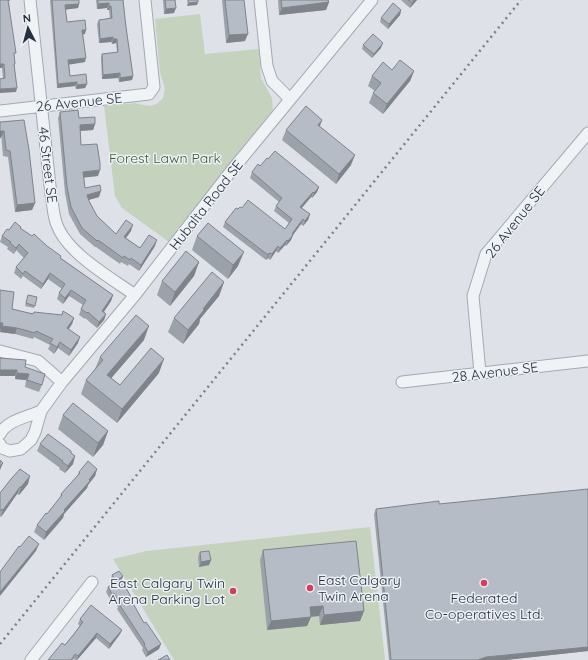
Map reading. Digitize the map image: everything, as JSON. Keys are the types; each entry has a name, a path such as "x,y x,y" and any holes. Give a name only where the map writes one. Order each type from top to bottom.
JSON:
{"street":[{"name":"46 Street SE","path":"30,0 50,195 57,226 68,244 91,265 135,295"},
{"name":"26 Avenue SE","path":"0,111 149,94 154,87 145,0"},
{"path":"260,0 267,66 272,81 290,99"},
{"name":"Hubalta Road SE","path":"0,444 2,448 10,451 21,448 31,440 41,411 62,382 135,295 290,99 372,0"},
{"name":"26 Avenue SE","path":"480,373 473,296 486,254 588,133"},
{"path":"0,351 38,361 62,382"},
{"name":"28 Avenue SE","path":"402,382 588,361"},
{"path":"0,434 2,429 10,424 41,411"},
{"path":"31,660 92,582"}],"green space":[{"name":"Forest Lawn Park","path":"200,14 205,54 259,49 261,78 272,98 273,110 169,242 122,208 115,196 104,106 135,103 151,106 157,104 163,98 165,89 160,72 155,19"},
{"path":"370,527 385,660 174,660 113,559 147,551"}],"building":[{"path":"0,0 8,0 16,53 14,53 14,64 17,88 0,89 0,79 5,78 4,64 0,64"},
{"path":"52,0 79,0 79,4 65,5 67,22 85,20 86,30 82,30 86,58 68,60 70,76 86,74 87,84 77,85 77,82 58,84"},
{"path":"98,0 123,0 133,76 120,78 120,73 103,75 102,54 118,52 117,39 113,39 113,37 100,39 99,20 112,18 111,6 109,6 109,3 98,4"},
{"path":"165,0 175,0 176,8 166,9"},
{"path":"188,0 198,0 198,2 188,3"},
{"path":"225,0 244,0 248,34 229,35"},
{"path":"281,0 328,0 329,2 282,8"},
{"path":"393,3 401,10 389,24 381,18"},
{"path":"373,34 383,43 374,54 363,45"},
{"path":"400,60 414,71 387,104 373,93 381,83 372,76 383,62 392,70"},
{"path":"306,106 322,120 318,125 355,155 339,174 286,130"},
{"path":"78,110 79,118 95,117 95,124 80,126 81,145 97,144 100,170 83,172 85,188 100,185 101,191 87,195 97,216 116,234 126,220 133,225 124,237 140,248 149,235 157,240 141,265 131,258 130,260 124,256 123,258 98,240 97,241 82,228 71,207 67,187 60,112"},
{"path":"24,120 35,203 17,205 10,151 6,150 4,131 0,131 0,122"},
{"path":"275,151 319,187 300,207 310,214 305,221 303,219 288,241 287,240 280,248 278,246 272,254 269,253 268,255 225,222 236,208 242,208 248,200 285,229 292,219 276,206 282,198 252,172 258,164 260,166"},
{"path":"15,222 21,227 20,228 32,236 34,234 61,256 60,258 113,295 102,311 106,314 99,322 88,312 87,313 81,309 86,300 71,290 65,298 59,293 65,284 50,273 43,284 25,271 23,274 16,267 28,253 19,244 16,248 10,243 11,242 2,236"},
{"path":"208,223 244,252 233,265 197,236"},
{"path":"186,251 199,262 175,292 162,281"},
{"path":"212,272 224,282 188,330 174,318"},
{"path":"0,290 14,292 12,309 33,314 34,312 62,315 63,311 74,318 67,328 80,337 71,350 60,342 57,347 50,343 53,339 36,331 35,333 2,326 3,323 0,323"},
{"path":"28,295 37,297 35,306 26,303"},
{"path":"136,315 149,326 107,375 120,385 151,348 164,359 122,409 86,380 103,360 100,357"},
{"path":"0,358 26,360 25,367 45,374 42,385 27,380 29,374 17,373 17,370 0,370"},
{"path":"73,403 108,431 98,443 63,415"},
{"path":"48,434 71,451 71,453 75,456 68,466 40,444"},
{"path":"88,461 97,469 89,480 90,481 46,532 37,525 62,495 61,494 80,473 79,472"},
{"path":"20,469 30,476 3,510 2,509 0,511 0,493"},
{"name":"Federated Co-operatives Ltd.","path":"588,489 588,647 486,657 478,660 391,660 376,509 439,501 439,504"},
{"path":"29,536 39,544 0,592 0,572 19,546 20,547"},
{"name":"East Calgary Twin Arena","path":"356,541 364,611 324,615 323,606 310,607 311,617 271,621 263,550"},
{"path":"209,551 211,560 201,562 200,552"},
{"path":"119,571 123,576 116,581 112,575"},
{"path":"121,579 144,623 146,622 161,644 148,652 144,645 145,644 119,604 120,603 114,593 112,594 108,587"},
{"path":"91,605 122,630 110,644 97,633 78,656 75,654 71,660 48,660 62,643 65,645 74,634 83,622 80,619"},
{"path":"167,655 170,660 158,660"}],"railway":[{"path":"0,644 521,0"}],"place":[{"name":"Federated Co-operatives Ltd.","path":"484,583"},
{"name":"East Calgary Twin Arena","path":"310,588"},
{"name":"East Calgary Twin Arena Parking Lot","path":"233,591"}]}
